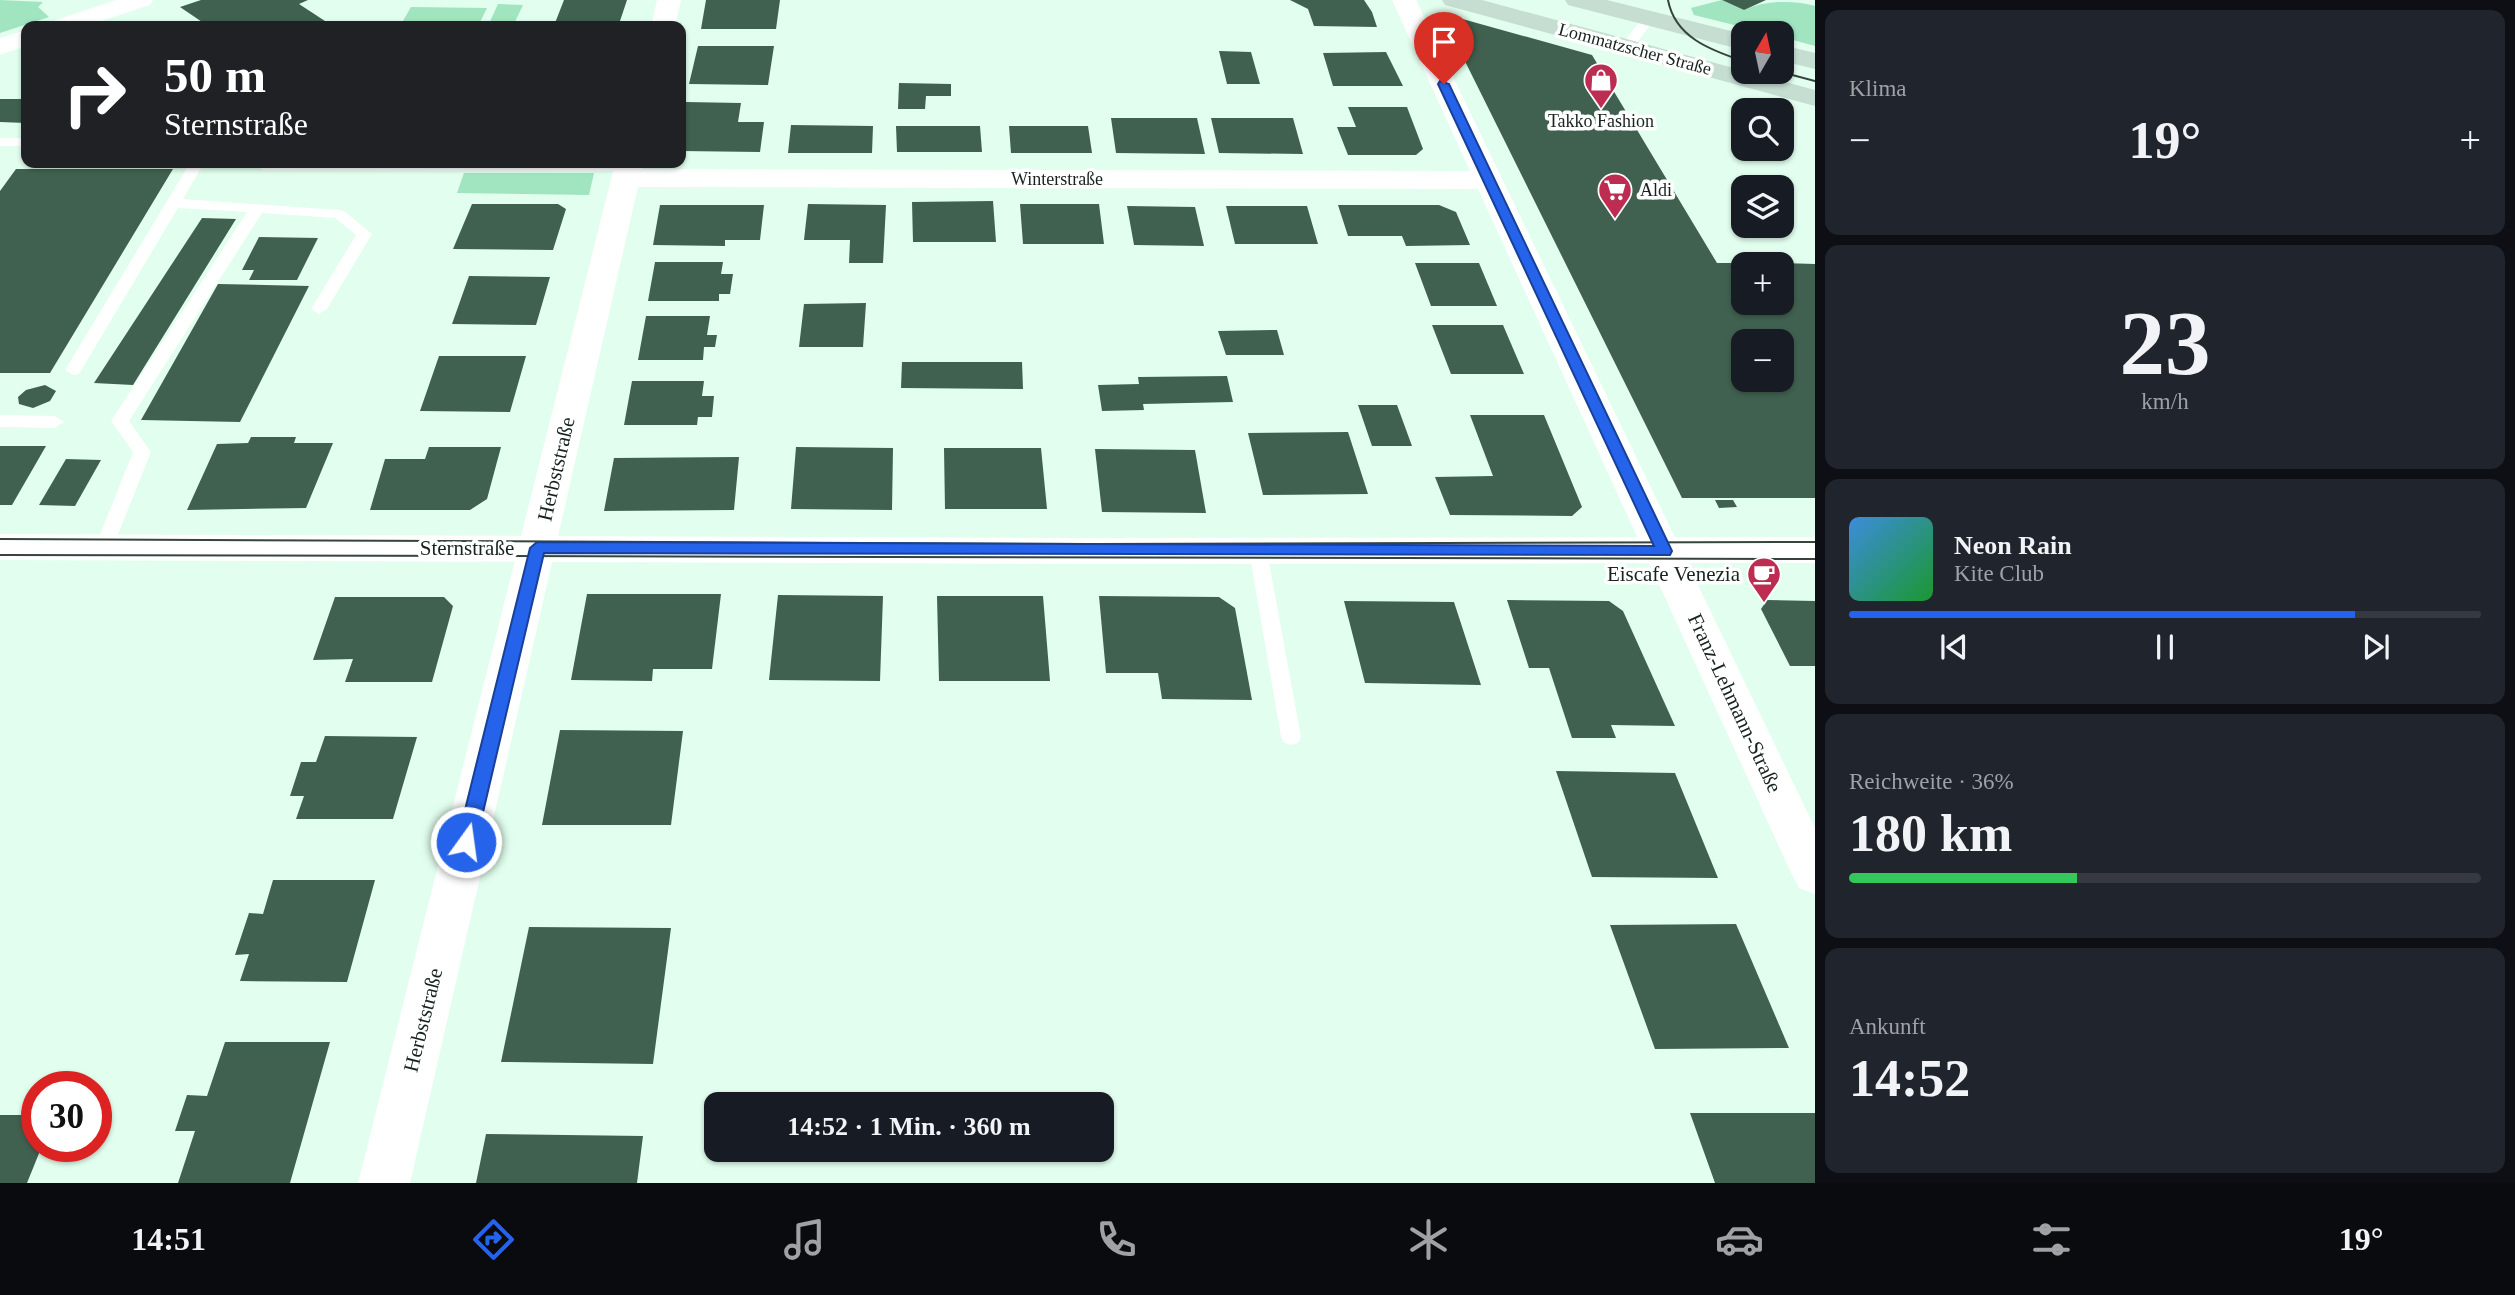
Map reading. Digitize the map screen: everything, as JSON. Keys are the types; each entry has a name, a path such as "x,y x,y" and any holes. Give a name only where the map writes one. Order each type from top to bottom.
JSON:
{"main road":[{"name":"Lommatzscher Straße","path":"1454,0 1815,98"},
{"name":"Lommatzscher Straße","path":"1577,0 1731,39"},
{"path":"1794,55 1815,61"}],"street":[{"path":"77,21 141,0"},
{"path":"664,21 669,0"},
{"name":"Franz-Lehmann-Straße","path":"1404,0 1815,875"},
{"path":"0,47 21,40"},
{"name":"Winterstraße","path":"627,169 1489,180"},
{"name":"Herbststraße","path":"384,1183 627,169"},
{"name":"Sternstraße","path":"0,547 1815,550"}],"lane":[{"path":"1628,47 1649,18"},
{"path":"0,142 21,142"},
{"path":"73,370 194,168"},
{"path":"507,168 627,169"},
{"path":"173,203 339,214 364,234 319,309"},
{"path":"104,547 142,452 120,421 257,209"},
{"path":"0,421 55,422"},
{"path":"1258,551 1291,737"}],"green space":[{"path":"0,0 43,2 38,7 49,17 37,21 21,21 21,26 0,33"},
{"path":"1722,0 1744,10 1761,4 1780,2 1815,6 1815,46 1794,40 1794,21 1731,21 1731,24 1694,15 1691,8"},
{"path":"498,4 523,5 515,21 490,21"},
{"path":"411,7 487,8 480,21 403,21"},
{"path":"464,173 594,173 589,195 457,193"}],"building":[{"path":"201,0 308,0 299,4 325,21 201,21 180,7"},
{"path":"564,0 627,0 620,21 556,21"},
{"path":"706,0 780,0 776,29 701,29"},
{"path":"1290,0 1364,0 1377,27 1314,26 1308,9"},
{"path":"1722,0 1766,0 1744,10"},
{"path":"1441,13 1592,55 1717,263 1731,263 1731,315 1794,315 1794,263 1815,264 1815,498 1682,498"},
{"path":"698,46 774,46 768,85 689,84"},
{"path":"1219,51 1251,52 1260,84 1227,84"},
{"path":"1386,52 1403,86 1333,86 1323,53"},
{"path":"899,83 951,84 951,96 926,96 925,109 898,109"},
{"path":"0,99 21,99 21,123 0,122"},
{"path":"686,102 741,103 738,122 764,122 760,152 686,151"},
{"path":"1348,107 1407,107 1423,149 1416,155 1348,155 1337,127 1356,127"},
{"path":"1111,118 1197,118 1205,154 1116,153"},
{"path":"1211,118 1293,118 1303,154 1219,153"},
{"path":"791,125 873,126 872,153 788,153"},
{"path":"896,126 980,126 982,152 897,152"},
{"path":"1009,126 1088,126 1092,153 1011,153"},
{"path":"16,169 173,169 50,373 0,373 0,191"},
{"path":"993,201 996,242 913,242 912,202"},
{"path":"472,204 558,204 566,209 553,250 453,249"},
{"path":"808,204 886,205 883,263 849,263 850,240 804,240"},
{"path":"1020,204 1099,204 1104,244 1023,244"},
{"path":"660,205 764,205 760,240 725,240 725,246 653,245"},
{"path":"1338,205 1439,205 1456,212 1470,245 1406,246 1402,236 1348,236"},
{"path":"1127,206 1195,207 1204,246 1134,245"},
{"path":"1226,206 1307,206 1318,244 1235,244"},
{"path":"202,218 236,219 133,385 94,383"},
{"path":"259,237 318,238 297,280 249,280 254,270 242,270"},
{"path":"655,262 723,262 721,274 733,274 730,294 719,294 719,301 648,301"},
{"path":"1415,263 1479,263 1497,306 1431,306"},
{"path":"469,276 550,277 536,325 452,324"},
{"path":"218,284 309,286 240,422 141,420"},
{"path":"866,303 863,347 799,347 804,304"},
{"path":"646,316 710,316 707,335 717,335 715,347 704,347 703,360 638,360"},
{"path":"1432,325 1503,325 1524,374 1451,374"},
{"path":"1277,330 1284,355 1226,355 1218,331"},
{"path":"439,356 526,356 510,412 420,411"},
{"path":"902,362 1022,362 1023,389 901,388"},
{"path":"1227,376 1233,402 1143,404 1144,410 1102,411 1098,385 1139,384 1138,377"},
{"path":"632,381 704,381 702,396 714,396 712,417 698,417 697,425 624,425"},
{"path":"45,385 56,391 50,401 33,408 19,404 18,397 26,390"},
{"path":"1358,405 1397,405 1412,446 1372,446"},
{"path":"1470,415 1544,415 1582,507 1572,516 1450,515 1435,477 1493,476"},
{"path":"1348,432 1368,494 1263,495 1248,433"},
{"path":"251,437 296,437 294,443 333,443 306,508 187,510 217,444 248,443"},
{"path":"0,446 46,446 12,505 0,505"},
{"path":"429,447 501,447 487,499 470,510 370,510 385,459 425,459"},
{"path":"796,447 893,448 892,510 791,509"},
{"path":"944,448 1041,448 1047,509 945,509"},
{"path":"1095,449 1195,450 1206,513 1102,512"},
{"path":"739,457 734,510 604,511 614,458"},
{"path":"66,459 101,460 75,506 39,505"},
{"path":"1715,500 1733,500 1737,507 1719,508"},
{"path":"587,594 721,594 712,669 653,669 652,681 571,680"},
{"path":"778,595 883,596 880,681 769,680"},
{"path":"937,596 1043,596 1050,681 939,681"},
{"path":"1099,596 1219,597 1235,608 1252,700 1162,699 1158,673 1106,673"},
{"path":"335,597 444,597 453,606 432,682 345,682 353,659 313,660"},
{"path":"1507,600 1609,601 1623,611 1675,726 1611,725 1616,738 1572,738 1549,668 1529,668"},
{"path":"1767,600 1815,601 1815,666 1790,666 1761,609"},
{"path":"1344,601 1454,602 1481,685 1365,683"},
{"path":"560,730 683,731 671,825 542,825"},
{"path":"325,736 417,737 393,819 296,819 304,796 290,796 301,762 316,762"},
{"path":"1556,771 1675,773 1718,878 1592,877"},
{"path":"273,880 375,880 347,982 240,981 249,954 235,955 249,913 263,914"},
{"path":"1736,924 1789,1048 1655,1049 1610,925"},
{"path":"529,927 671,928 653,1064 501,1062"},
{"path":"225,1042 330,1042 290,1183 178,1183 195,1131 175,1131 187,1095 207,1096"},
{"path":"1690,1113 1815,1113 1815,1183 1715,1183"},
{"path":"0,1115 21,1115 21,1162 36,1162 27,1183 0,1183"},
{"path":"486,1134 643,1136 637,1183 476,1183"}],"tram line":[{"path":"1668,0 1672,13 1686,33 1707,47 1731,57"},
{"path":"1794,75 1815,81"},
{"path":"0,539 1093,544 1815,542"},
{"path":"0,555 1815,559"}],"place":[{"name":"Takko Fashion","path":"1601,110"},
{"name":"Aldi","path":"1615,220"},
{"name":"Eiscafe Venezia","path":"1764,604"}],"route":[{"path":"466,842 537,548 1665,551 1444,84"}]}
